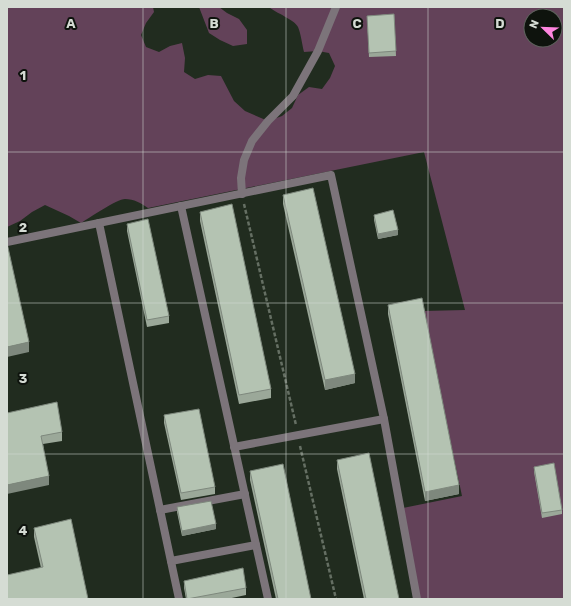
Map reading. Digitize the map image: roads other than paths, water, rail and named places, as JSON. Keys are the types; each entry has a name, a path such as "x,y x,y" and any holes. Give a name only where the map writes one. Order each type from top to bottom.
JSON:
{"lane":[{"path":"242,194 241,178 244,160 252,141 268,121 293,96 318,51 336,7"},
{"path":"7,242 331,175 384,420 417,599"},
{"path":"181,206 268,599"},
{"path":"99,223 179,599"},
{"path":"234,447 384,420"},
{"path":"160,510 245,494"},
{"path":"171,561 256,545"}]}
